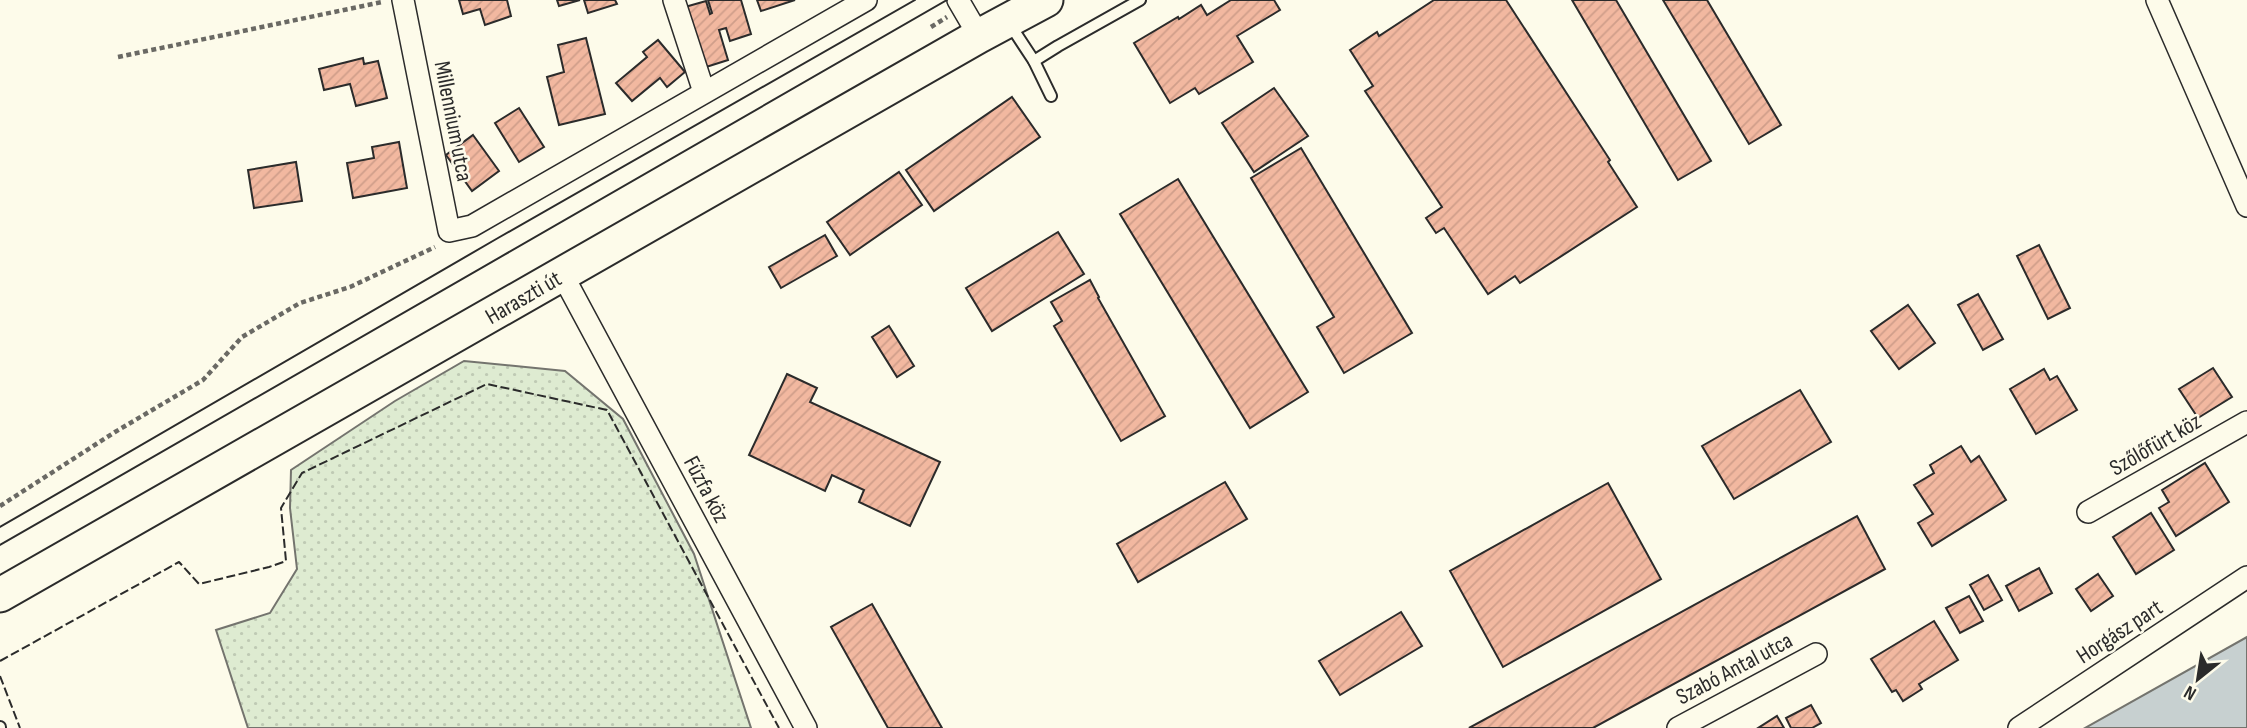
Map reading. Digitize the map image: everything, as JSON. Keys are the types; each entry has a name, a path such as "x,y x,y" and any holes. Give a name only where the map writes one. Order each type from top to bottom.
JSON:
{"main road":[{"name":"Haraszti út","path":"0,595 1046,0"}],"street":[{"name":"Millennium utca","path":"403,0 449,231"},
{"path":"674,0 704,92"},
{"path":"449,231 472,226 866,0"},
{"path":"958,0 979,36"},
{"path":"2157,0 2247,206"},
{"name":"Fűzfa köz","path":"562,274 806,728"},
{"name":"Szőlőfürt köz","path":"2088,512 2247,422"},
{"name":"Horgász part","path":"2019,728 2247,577"},
{"name":"Szabó Antal utca","path":"1678,728 1816,654"}],"lane":[{"path":"1034,61 1140,0"},
{"path":"1007,21 1034,61 1051,96"}],"path":[{"path":"118,57 390,0"},
{"path":"0,506 115,432 203,380 242,337 300,303 350,287 436,247 449,231"}],"green space":[{"path":"464,361 565,371 623,419 694,554 751,728 248,728 216,630 270,613 297,569 290,508 291,470 395,401"}],"shaded area":[{"path":"2247,637 2247,728 2085,728"}],"building":[{"path":"459,0 507,0 511,16 485,25 480,9 463,14"},
{"path":"557,0 580,0 559,6"},
{"path":"584,0 615,0 617,4 588,13"},
{"path":"708,0 741,0 751,34 730,41 726,28 719,30 728,60 703,68 685,7 706,1 710,14 712,13"},
{"path":"757,0 795,0 761,11"},
{"path":"1231,0 1274,0 1280,10 1237,36 1253,62 1199,94 1195,88 1170,103 1134,43 1201,5 1207,15"},
{"path":"1434,0 1506,0 1610,160 1608,162 1637,207 1520,283 1515,276 1488,294 1444,228 1436,233 1426,218 1442,207 1365,91 1373,86 1350,50 1377,32 1379,36"},
{"path":"1572,0 1616,0 1711,161 1678,180"},
{"path":"1663,0 1707,0 1781,125 1749,144"},
{"path":"586,38 605,114 559,125 547,77 564,72 558,45"},
{"path":"658,40 685,72 667,87 660,78 632,101 616,83 647,57 643,52"},
{"path":"363,58 364,64 378,61 387,98 356,106 350,84 324,90 319,69"},
{"path":"1274,88 1308,136 1254,172 1222,123"},
{"path":"1012,97 1040,137 934,211 906,170"},
{"path":"519,108 544,147 519,162 495,123"},
{"path":"473,135 499,171 472,191 446,155"},
{"path":"399,142 407,188 353,198 347,163 374,158 372,147"},
{"path":"1301,148 1412,333 1344,373 1317,327 1334,317 1251,178"},
{"path":"296,162 302,201 254,208 248,170"},
{"path":"899,172 922,205 850,255 827,222"},
{"path":"1178,179 1308,392 1250,428 1120,214"},
{"path":"1058,232 1084,274 992,331 966,288"},
{"path":"825,235 837,256 781,288 769,267"},
{"path":"2039,245 2070,308 2048,319 2017,256"},
{"path":"1090,280 1165,416 1121,441 1054,326 1062,321 1051,302"},
{"path":"1978,294 2003,339 1983,350 1958,305"},
{"path":"1908,305 1935,343 1899,369 1871,331"},
{"path":"889,326 914,366 897,377 872,337"},
{"path":"2213,368 2232,397 2198,418 2179,389"},
{"path":"2044,369 2050,380 2057,376 2077,410 2036,434 2010,389"},
{"path":"787,374 817,388 810,402 940,462 910,526 859,502 864,490 832,475 825,491 749,455"},
{"path":"1800,390 1831,442 1734,499 1702,446"},
{"path":"1961,446 1971,462 1979,456 2006,500 1932,546 1918,523 1933,514 1914,485 1934,473 1930,465"},
{"path":"2205,463 2229,502 2176,536 2159,508 2169,502 2162,490"},
{"path":"1225,482 1247,519 1138,582 1117,544"},
{"path":"1608,483 1661,579 1503,667 1450,571"},
{"path":"2151,513 2174,550 2136,574 2113,537"},
{"path":"1857,516 1885,569 1593,728 1469,728"},
{"path":"2039,568 2052,593 2019,611 2006,586"},
{"path":"2098,574 2113,596 2091,611 2076,589"},
{"path":"1988,575 2002,600 1984,610 1970,585"},
{"path":"1969,596 1983,621 1960,633 1946,608"},
{"path":"872,604 942,728 888,728 831,627"},
{"path":"1401,612 1422,646 1340,695 1319,661"},
{"path":"1934,621 1958,660 1919,684 1922,689 1903,701 1896,690 1892,692 1871,659"},
{"path":"1811,705 1821,723 1812,728 1791,728 1786,718"},
{"path":"1777,716 1784,728 1758,728"}],"tram line":[{"path":"0,527 915,0"},
{"path":"0,545 947,0"}],"fence":[{"path":"0,661 179,562 199,584 286,561 281,508 302,473 487,384 607,410 779,728"},
{"path":"0,676 20,728"}]}
